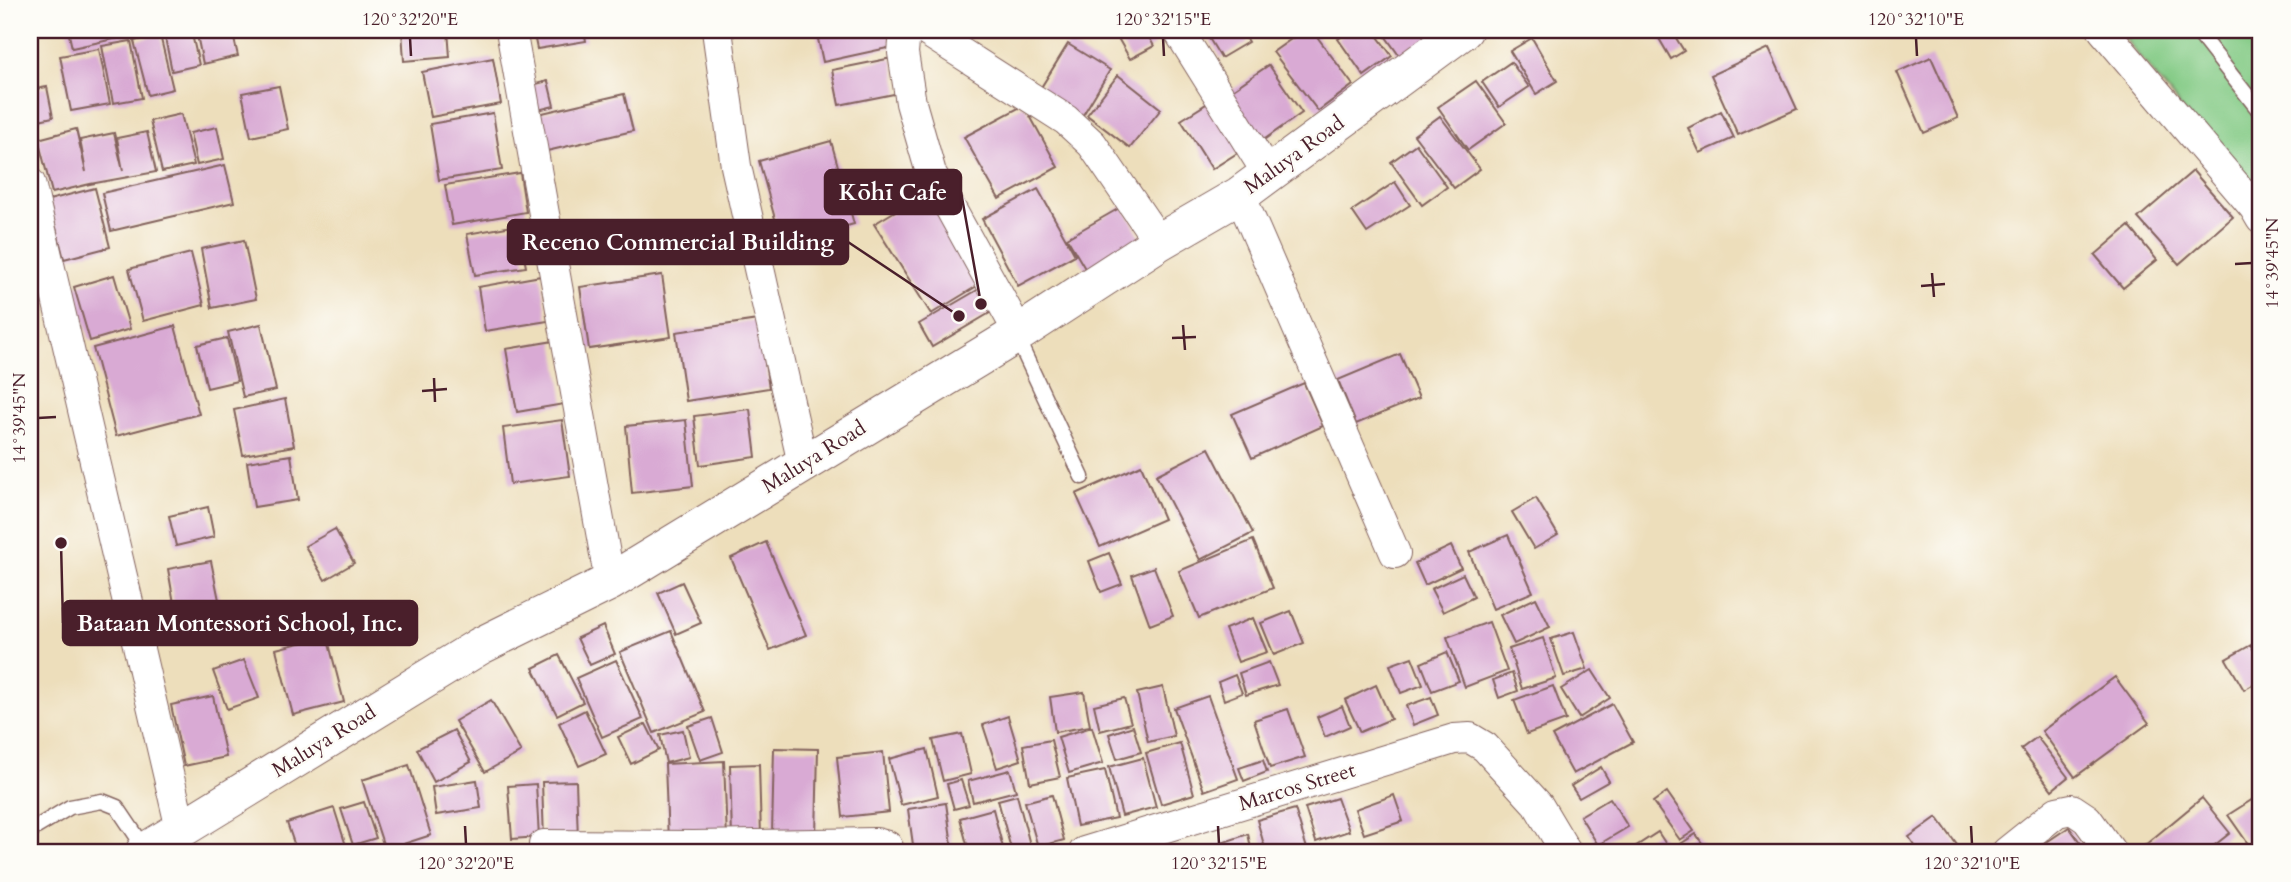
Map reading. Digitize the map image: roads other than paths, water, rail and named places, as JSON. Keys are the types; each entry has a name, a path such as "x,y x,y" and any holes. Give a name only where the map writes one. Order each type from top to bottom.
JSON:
{"street":[{"path":"511,30 610,582"},
{"path":"717,30 736,166 803,464"},
{"path":"908,30 905,31 903,53 911,103 931,173 1017,334"},
{"path":"925,30 1066,120 1092,144 1159,243"},
{"path":"1178,30 1254,184 1395,554"},
{"name":"Maluya Road","path":"145,851 481,646 610,582 1017,334 1254,184 1464,30"},
{"path":"2103,30 2254,207 2261,219"},
{"path":"30,183 181,829"},
{"name":"Marcos Street","path":"1084,852 1454,739 1470,738 1485,747 1538,805 1566,852"},
{"path":"2007,852 2057,812 2073,809 2087,819 2111,852"},
{"path":"544,845 693,849 877,843 887,846 890,852"}],"lane":[{"path":"2196,30 2261,113"},
{"path":"1017,334 1083,477"},
{"path":"30,831 71,807 102,802 117,807 145,851"}],"place":[{"name":"Kōhī Cafe","path":"981,304"},
{"name":"Receno Commercial Building","path":"959,316"},
{"name":"Bataan Montessori School, Inc.","path":"61,543"}]}
